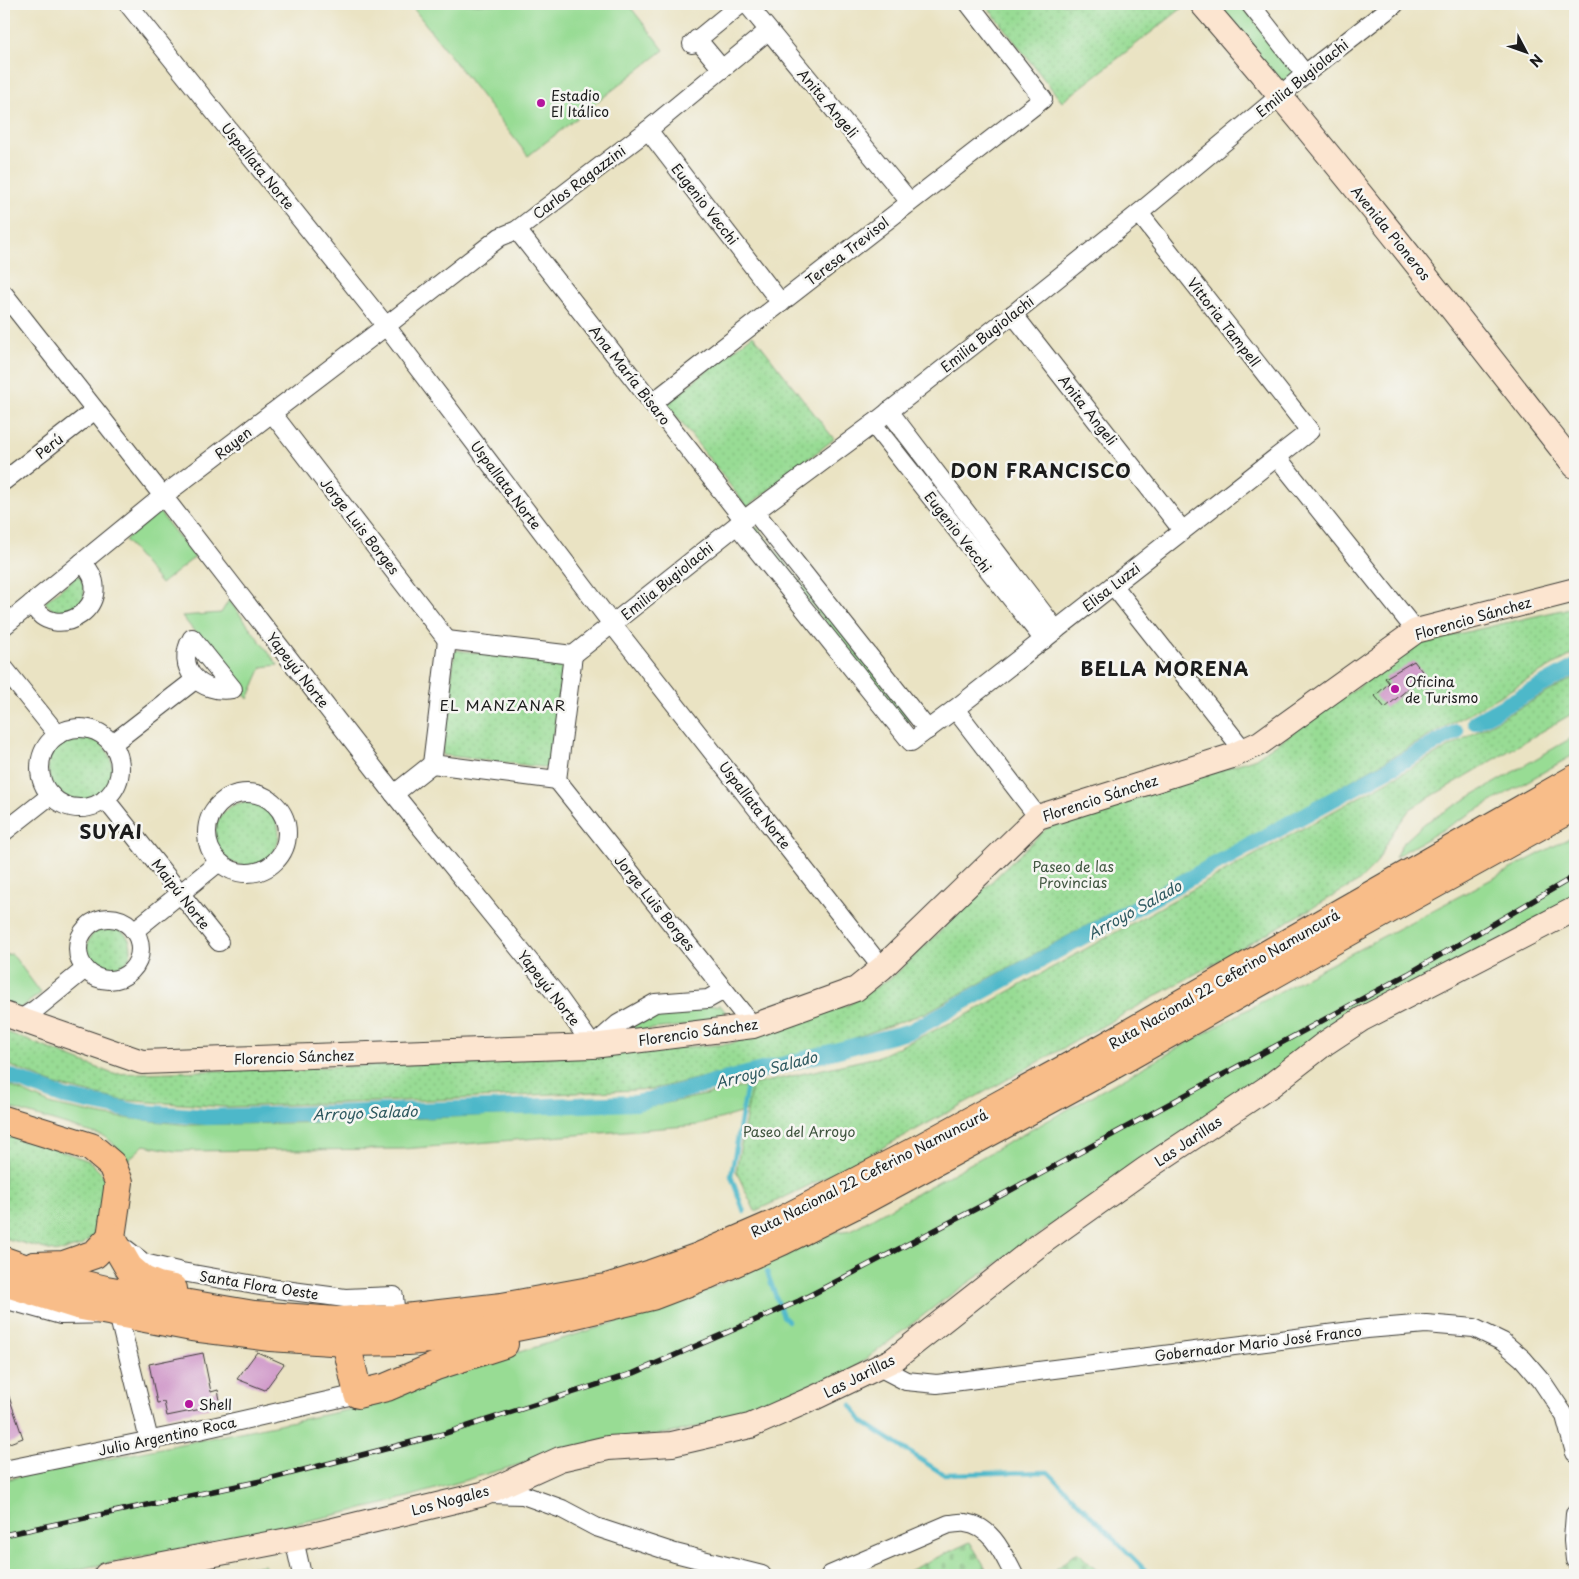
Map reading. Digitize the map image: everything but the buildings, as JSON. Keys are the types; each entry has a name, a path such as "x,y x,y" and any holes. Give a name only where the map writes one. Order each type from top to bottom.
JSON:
{"highway":[{"path":"1282,946 1371,877 1575,761"},
{"name":"Ruta Nacional 22 Ceferino Namuncurá","path":"8,1270 59,1300 118,1314 270,1336 341,1331 396,1319 502,1307 606,1288 696,1258 779,1222 919,1149 1098,1051 1575,779"},
{"name":"Ruta Nacional 22 Ceferino Namuncurá","path":"8,1270 46,1276 106,1290 408,1341 474,1335 547,1321 652,1296 716,1272 862,1201 1106,1069 1575,806"},
{"path":"4,1120 91,1147 112,1166 119,1182 111,1238 95,1254 64,1265 8,1270"},
{"path":"111,1238 129,1268 143,1280 158,1286 341,1331 358,1394 387,1387 453,1360 652,1296"}],"street":[{"name":"Uspallata Norte","path":"128,4 386,326 612,624 882,968"},
{"name":"Teresa Trevisol","path":"652,404 1043,99 969,4"},
{"name":"Avenida Pioneros","path":"1202,4 1281,95 1461,319 1575,466"},
{"path":"1250,4 1305,74"},
{"name":"Emilia Bugiolachi","path":"573,655 745,519 873,424 1013,314 1139,213 1305,74 1395,4"},
{"path":"722,69 694,42 739,5"},
{"name":"Anita Angeli","path":"739,5 768,32 910,202"},
{"name":"Carlos Ragazzini","path":"386,326 500,237 517,230 648,130 768,32"},
{"name":"Eugenio Vecchi","path":"648,130 781,303"},
{"name":"Vittoria Tampell","path":"1139,213 1310,431"},
{"name":"Ana María Bisaro","path":"517,230 652,404 745,519 928,730"},
{"name":"Yapeyú Norte","path":"4,294 164,496 394,794 556,994 592,1046"},
{"name":"Anita Angeli","path":"1013,314 1182,530"},
{"name":"Rayen","path":"4,626 164,496 386,326"},
{"name":"Perú","path":"4,481 95,410"},
{"name":"Jorge Luis Borges","path":"272,412 447,640"},
{"name":"Eugenio Vecchi","path":"888,412 1050,635"},
{"name":"Eugenio Vecchi","path":"873,424 1050,635"},
{"name":"Elisa Luzzi","path":"911,742 1310,431"},
{"path":"1277,457 1416,631"},
{"name":"Ana María Bisaro","path":"745,519 911,742"},
{"path":"32,603 42,616 52,621 68,621 82,615 90,606 95,586 92,575 82,562"},
{"path":"1113,586 1244,751"},
{"name":"Florencio Sánchez","path":"11,1017 142,1062 592,1046 753,1026 856,989 882,968 1038,817 1244,751 1260,743 1416,631 1575,590"},
{"path":"394,794 432,764 447,640 573,655 557,780 432,764"},
{"path":"4,668 58,735"},
{"path":"112,744 196,679"},
{"path":"955,709 1038,817"},
{"path":"76,728 89,729 102,734 112,744 118,754 121,766 119,780 106,799 92,807 78,808 65,806 45,788 40,775 40,762 45,749 53,739 64,731 76,728"},
{"name":"Jorge Luis Borges","path":"557,780 753,1026"},
{"path":"244,793 256,794 268,799 278,808 285,819 288,832 286,846 280,858 270,867 258,872 245,874 232,871 219,862 208,845 207,833 209,821 214,811 222,802 232,796 244,793"},
{"path":"4,832 51,795"},
{"name":"Maipú Norte","path":"106,799 219,942"},
{"path":"134,931 219,862"},
{"name":"Las Jarillas","path":"816,1397 893,1360 1040,1244 1144,1170 1270,1086 1324,1044 1362,1020 1575,909"},
{"path":"106,918 116,919 125,922 134,931 140,948 138,959 126,975 116,979 105,980 96,977 85,969 78,953 78,943 88,926 97,920 106,918"},
{"path":"11,1017 36,1009 85,969"},
{"name":"Florencio Sánchez","path":"592,1046 618,1024 655,1003 708,999 724,990"},
{"name":"Santa Flora Oeste","path":"111,1238 144,1263 182,1272 277,1289 345,1298 394,1296 396,1319"},
{"path":"4,1299 61,1314 118,1314 149,1440"},
{"name":"Gobernador Mario José Franco","path":"879,1367 906,1381 938,1384 1367,1329 1426,1324 1474,1328 1503,1342 1523,1359 1542,1380 1565,1416 1575,1453"},
{"name":"Julio Argentino Roca","path":"4,1470 358,1394"},
{"name":"Los Nogales","path":"106,1575 294,1539 483,1494 560,1459 608,1448 672,1444 750,1426 816,1397"},
{"path":"483,1494 523,1495 562,1509 596,1528 675,1553 762,1575"},
{"path":"1575,1514 1573,1540 1575,1560"},
{"path":"830,1575 949,1524 965,1523 984,1529 998,1546 1014,1575"},
{"path":"294,1539 302,1575"}],"green space":[{"name":"Estadio El Itálico","path":"410,4 628,4 664,50 528,156"},
{"path":"985,4 1176,4 1181,9 1062,102"},
{"path":"1210,4 1241,4 1295,72 1276,87"},
{"path":"753,335 834,439 747,507 666,403"},
{"path":"159,512 195,557 161,584 125,540"},
{"path":"757,527 911,719 905,723 752,531"},
{"path":"78,575 83,585 84,594 82,602 69,612 52,609 45,602"},
{"path":"229,600 278,665 262,667 248,699 182,616 221,613"},
{"name":"Paseo de las Provincias","path":"1575,607 1575,653 1275,824 925,1013 829,1047 654,1089 455,1099 227,1107 119,1100 56,1085 4,1063 4,1031 113,1074 478,1062 729,1044 850,1004 895,975 1047,828 1256,758 1423,642"},
{"path":"455,650 563,663 550,768 442,755"},
{"name":"Paseo del Arroyo","path":"1575,677 1575,712 1410,809 1393,832 1375,865 1358,882 939,1117 848,1166 755,1211 736,1171 752,1085 877,1057 965,1016"},
{"path":"80,736 92,738 103,745 110,756 112,768 110,780 103,791 92,798 80,800 68,798 57,791 50,780 48,768 50,756 57,745 68,738"},
{"path":"1575,736 1575,754 1395,857 1402,844 1425,823"},
{"path":"247,802 259,804 270,811 277,822 279,834 277,846 270,857 259,864 247,866 235,864 224,857 217,846 215,834 217,822 224,811 235,804"},
{"path":"1575,835 1575,904 1259,1087 942,1301 840,1379 775,1408 672,1433 603,1440 384,1504 209,1543 50,1575 4,1575 4,1480 348,1410 393,1397 422,1382 669,1306 728,1281 828,1233 851,1230 1297,982"},
{"path":"109,927 121,931 127,937 131,949 127,961 121,967 109,971 97,967 91,961 87,949 91,937 97,931"},
{"path":"12,954 41,993 15,1012 4,1008 4,955"},
{"path":"720,1005 733,1021 621,1032 658,1011"},
{"path":"4,1083 52,1105 107,1116 189,1125 335,1122 639,1109 752,1085 747,1111 699,1125 403,1149 175,1151 144,1145 128,1160 106,1137 4,1106"},
{"path":"4,1132 89,1161 103,1175 109,1189 97,1233 81,1246 57,1252 4,1238"},
{"path":"970,1542 990,1575 900,1575"},
{"path":"1077,1552 1102,1575 1048,1575"},
{"path":"264,1565 270,1575 207,1575"}],"waterway":[{"name":"Arroyo Salado","path":"1475,722 1575,667"},
{"name":"Arroyo Salado","path":"4,1074 64,1097 139,1112 207,1117 636,1103 911,1031 1456,732"},
{"path":"744,1212 731,1176 749,1074"},
{"path":"767,1272 783,1316 788,1321"},
{"path":"851,1405 863,1422 943,1474 1048,1472 1150,1575"}],"railway":[{"path":"4,1535 261,1481 443,1434 634,1373 799,1301 987,1203 1408,974 1575,876"}],"place":[{"name":"Estadio El Itálico","path":"541,103"},
{"name":"Oficina de Turismo","path":"1395,689"},
{"name":"Shell","path":"189,1404"}],"district":[{"name":"DON FRANCISCO","path":"1041,470"},
{"name":"BELLA MORENA","path":"1165,668"},
{"name":"EL MANZANAR","path":"503,704"},
{"name":"SUYAI","path":"111,831"}]}
